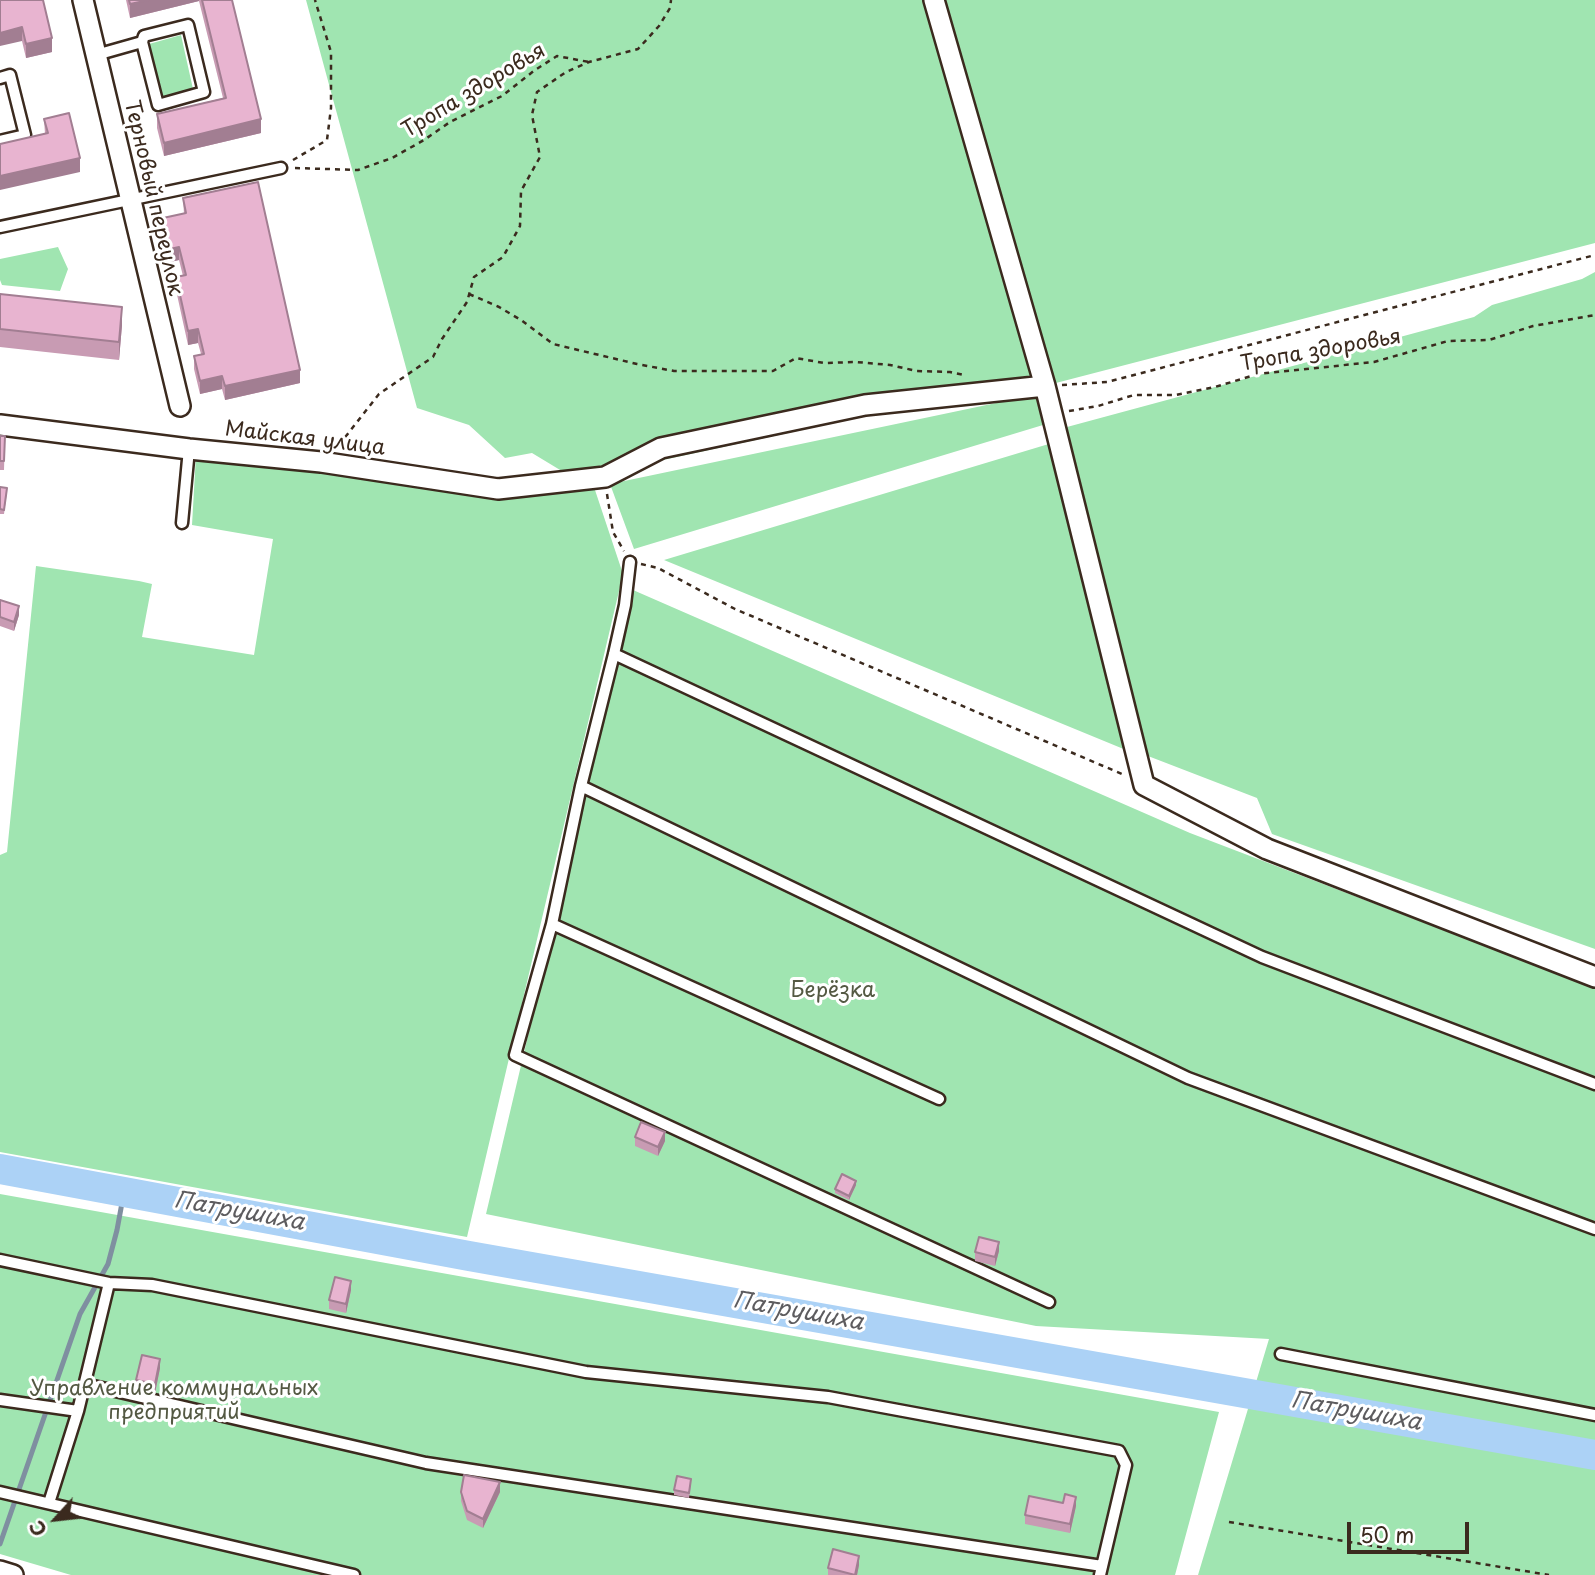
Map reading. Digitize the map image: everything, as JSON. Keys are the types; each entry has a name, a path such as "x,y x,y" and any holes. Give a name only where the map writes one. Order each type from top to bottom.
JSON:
{"street":[{"name":"Терновый переулок","path":"83,0 180,406"},
{"path":"934,0 1045,387 1144,785 1266,849 1595,977"},
{"path":"605,477 661,448 865,405 1045,387"},
{"name":"Майская улица","path":"0,425 328,463 498,489 605,477"},
{"path":"0,1571 13,1575"}],"lane":[{"path":"188,24 204,92 158,105 142,43 144,36 188,24"},
{"path":"96,55 142,43"},
{"path":"0,78 10,75 25,135 0,141"},
{"path":"0,227 281,168"},
{"path":"182,523 189,449"},
{"path":"630,562 625,606 581,786 552,924 516,1055 1049,1303"},
{"path":"614,654 1262,957 1595,1084"},
{"path":"581,786 1188,1078 1595,1229"},
{"path":"552,924 939,1099"},
{"path":"0,1260 110,1283 152,1285 586,1372 828,1397 1119,1451 1126,1465 1101,1571 426,1463 85,1384"},
{"path":"49,1503 78,1411 110,1283"},
{"path":"1281,1354 1595,1415"},
{"path":"0,1400 78,1411"},
{"path":"0,1492 354,1575"}],"path":[{"path":"281,168 327,140 331,108 331,52 315,0"},
{"name":"Тропа здоровья","path":"328,463 341,441 379,394 433,357 467,302 474,277 503,257 520,226 522,191 540,157 532,114 537,92 566,72 589,62 638,49 659,26 670,8 671,0"},
{"name":"Тропа здоровья","path":"281,168 358,170 393,158 450,122 502,96 557,56 589,62"},
{"path":"1045,387 1107,382 1595,255"},
{"path":"469,294 521,320 553,344 674,371 773,371 796,358 824,363 890,365 917,371 963,375"},
{"name":"Тропа здоровья","path":"1052,414 1098,406 1134,395 1177,395 1258,374 1374,362 1448,341 1489,340 1533,326 1595,315"},
{"path":"605,477 613,531 630,562 658,568 735,609 1103,765 1144,785"},
{"path":"1229,1522 1549,1575"}],"green space":[{"path":"306,0 925,0 1033,380 575,479 532,453 505,458 469,425 417,408"},
{"path":"942,0 1595,0 1595,243 1052,384"},
{"path":"181,35 193,89 162,97 149,44"},
{"path":"58,247 68,269 60,291 2,285 0,259"},
{"path":"1595,272 1595,949 1272,834 1257,798 1148,756 1067,427 1474,317 1492,305 1582,279"},
{"path":"1039,394 1043,425 634,549 610,484"},
{"path":"1052,443 1126,750 664,560"},
{"path":"196,455 499,498 594,487 623,574 467,1237 0,1152 0,855 7,852 36,566 152,584 142,637 254,655 273,539 192,525"},
{"name":"Берёзка","path":"633,590 1190,833 1595,988 1595,1575 1198,1575 1269,1339 1036,1326 486,1214"},
{"name":"Управление коммунальных предприятий","path":"0,1194 1219,1412 1175,1575 71,1575 0,1554"}],"building":[{"path":"0,0 43,0 52,38 26,44 22,27 0,33"},
{"path":"129,0 149,0 130,4"},
{"path":"202,0 232,0 261,119 164,143 157,114 226,98"},
{"path":"69,113 80,158 0,176 0,144 48,133 44,119"},
{"path":"258,182 300,370 225,386 222,376 200,381 194,356 204,354 198,329 188,331 176,277 186,275 179,247 170,249 163,218 186,213 183,198"},
{"path":"0,294 122,307 119,342 0,329"},
{"path":"0,436 5,436 4,461 0,461"},
{"path":"0,487 7,488 4,510 0,509"},
{"path":"0,600 19,606 14,622 0,617"},
{"path":"641,1122 665,1132 658,1147 635,1137"},
{"path":"842,1174 856,1181 849,1196 835,1189"},
{"path":"979,1237 999,1242 995,1257 975,1252"},
{"path":"335,1277 351,1281 346,1304 329,1300"},
{"path":"142,1355 160,1359 155,1384 136,1380"},
{"path":"464,1475 500,1482 483,1519 467,1511 461,1492"},
{"path":"677,1476 691,1479 689,1493 674,1490"},
{"path":"1065,1494 1076,1497 1070,1524 1025,1515 1029,1496 1063,1503"},
{"path":"833,1549 859,1556 855,1575 828,1568"}],"waterway":[{"name":"Патрушиха","path":"0,1169 469,1256 1595,1455"},
{"path":"0,1544 80,1314 108,1264 124,1192"}]}
